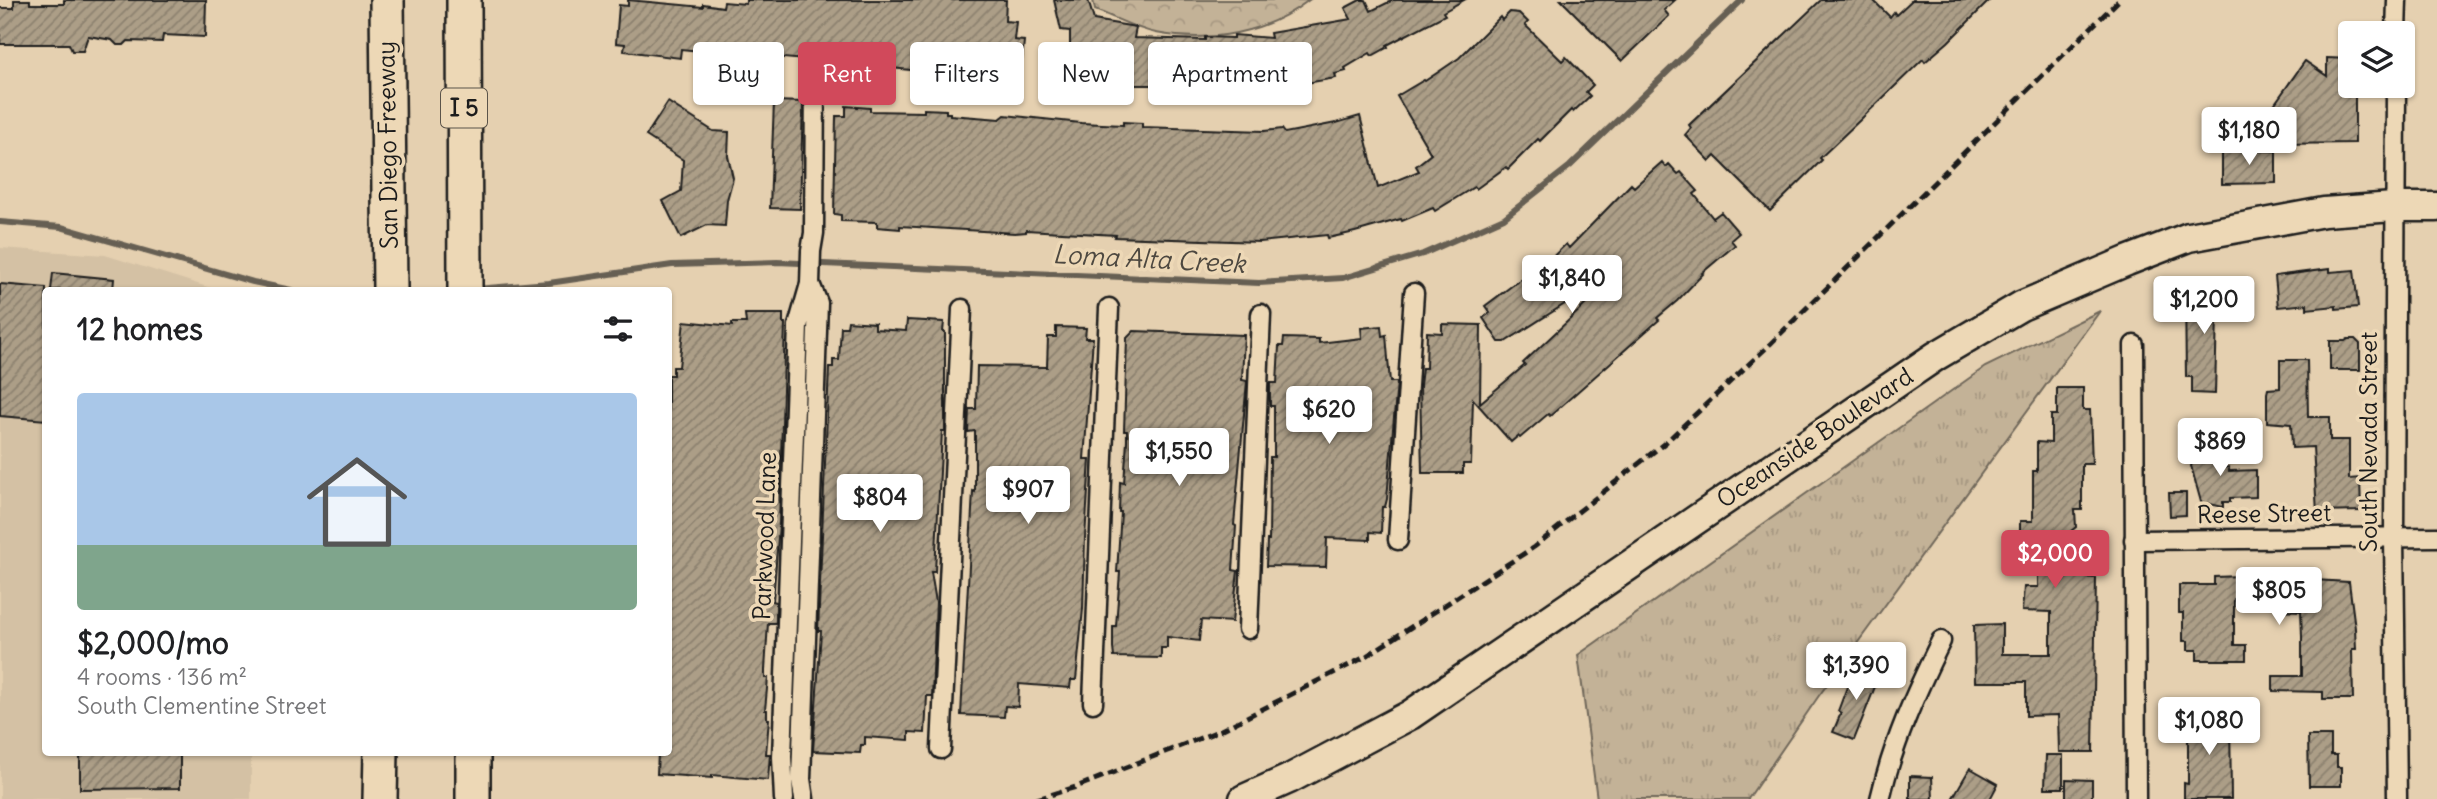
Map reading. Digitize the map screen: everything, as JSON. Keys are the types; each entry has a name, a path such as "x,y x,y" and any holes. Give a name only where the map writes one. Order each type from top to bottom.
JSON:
{"highway":[{"name":"San Diego Freeway","path":"387,0 390,287"},
{"name":"I 5","path":"464,0 465,287"},
{"path":"380,799 381,756"},
{"path":"473,756 473,799"}],"main road":[{"name":"Oceanside Boulevard","path":"1244,799 1289,779 1410,715 1936,356 2021,306 2189,237 2324,212 2437,207"}],"street":[{"path":"2396,21 2397,0"},
{"name":"South Nevada Street","path":"2396,98 2394,537 2397,799"},
{"name":"Parkwood Lane","path":"783,795 798,326 810,284 810,251 814,233 815,105"},
{"name":"Parkwood Lane","path":"804,799 802,779 818,303 810,284"},
{"path":"1398,540 1414,293"},
{"path":"1093,703 1109,308"},
{"path":"941,749 962,309"},
{"path":"1248,629 1261,314"},
{"path":"2134,345 2136,799"},
{"name":"Reese Street","path":"2134,540 2437,537"},
{"path":"1880,799 1899,732 1941,641"}],"shaded area":[{"path":"0,248 105,255 207,287 42,287 42,756 251,756 251,799 0,799"}],"green space":[{"path":"1093,0 1309,0 1292,12 1255,28 1217,36 1196,37 1141,29 1095,10"},
{"path":"2100,311 1818,697 1748,799 1597,799 1578,655 1985,367"}],"building":[{"path":"14,0 30,0 30,4 64,4 64,0 206,0 205,37 163,35 162,42 128,41 124,45 117,45 112,40 88,36 83,51 72,51 69,44 0,44 0,8 14,8"},
{"path":"628,0 723,7 724,2 746,4 746,0 1006,0 1005,21 1016,22 1014,40 1024,41 910,42 910,70 896,69 896,42 798,42 798,59 784,58 784,42 693,42 693,50 681,49 680,58 624,51 625,44 616,43 619,5 628,6"},
{"path":"1054,0 1088,0 1094,20 1136,27 1134,38 1205,40 1205,37 1234,38 1234,35 1271,38 1270,33 1351,19 1345,8 1360,0 1366,0 1371,11 1393,0 1464,0 1443,12 1445,15 1387,45 1388,47 1372,56 1370,53 1345,68 1346,71 1335,74 1336,78 1312,82 1312,42 1148,42 1148,85 1134,85 1134,42 1070,42 1070,31 1061,30"},
{"path":"1561,0 1675,0 1664,10 1669,16 1622,61"},
{"path":"1821,0 1873,0 1890,17 1912,0 1990,0 1948,42 1925,62 1923,59 1820,158 1822,160 1770,211 1715,156 1710,161 1685,135 1691,128 1689,125"},
{"path":"1510,12 1519,13 1528,22 1525,25 1562,61 1566,57 1593,85 1586,92 1590,96 1573,112 1571,110 1540,141 1538,139 1508,169 1506,167 1476,189 1474,187 1435,211 1433,208 1402,221 1401,219 1328,238 1327,235 1260,242 1115,237 1116,235 1026,230 1015,233 900,226 900,229 877,227 877,222 841,221 841,215 834,214 836,116 846,116 846,106 870,108 870,111 946,110 950,115 1000,119 1005,115 1081,123 1142,123 1142,127 1264,131 1282,129 1285,133 1360,116 1378,188 1419,171 1416,166 1431,154 1397,96 1459,58 1500,17 1502,20"},
{"path":"2327,58 2338,58 2338,98 2355,98 2355,143 2274,144 2256,130 2305,61 2327,76"},
{"path":"784,101 798,102 798,105 803,105 800,209 770,208 774,105 784,105"},
{"path":"668,102 713,131 729,132 728,156 733,178 727,200 725,226 707,225 681,238 663,201 681,191 683,160 646,136"},
{"path":"2222,151 2276,151 2276,183 2222,184"},
{"path":"1662,162 1666,167 1669,164 1678,174 1681,172 1698,191 1694,194 1713,218 1721,212 1739,233 1731,240 1735,245 1702,273 1677,301 1657,318 1659,320 1550,416 1548,414 1520,438 1518,436 1511,442 1473,399 1471,464 1463,464 1463,473 1422,473 1420,385 1422,368 1426,368 1427,332 1442,333 1442,324 1481,325 1480,403 1525,365 1523,363 1586,304 1579,295 1505,342 1499,342 1483,318 1490,313 1485,306 1529,273 1530,275 1537,272 1566,244 1569,248 1631,184 1634,187"},
{"path":"2330,269 2330,272 2354,270 2358,307 2307,309 2307,304 2278,307 2275,276"},
{"path":"53,273 114,279 113,287 51,287"},
{"path":"0,284 42,288 42,420 0,416"},
{"path":"2185,292 2233,292 2233,314 2217,314 2215,394 2192,393 2192,377 2186,377"},
{"path":"745,314 783,314 785,323 779,525 773,601 776,602 776,623 768,623 765,670 765,678 768,678 765,710 769,719 766,754 770,754 768,780 657,774 658,756 672,756 673,367 679,367 684,321 732,326 732,323 746,323"},
{"path":"907,320 944,322 945,332 945,431 942,431 935,572 931,572 936,602 932,696 927,696 925,733 909,732 909,740 865,737 865,745 861,745 860,753 813,751 821,631 818,631 829,367 833,367 833,360 839,360 841,327 847,327 848,321 875,323 875,329 906,331"},
{"path":"1381,326 1382,336 1386,335 1390,382 1397,382 1387,499 1385,507 1382,507 1381,533 1370,532 1370,540 1327,538 1326,567 1266,566 1270,457 1274,457 1274,406 1270,406 1270,383 1277,383 1279,346 1283,346 1284,338 1319,339 1319,343 1362,338 1361,328"},
{"path":"1056,327 1086,328 1085,338 1093,338 1084,459 1090,459 1083,609 1076,680 1071,680 1070,688 1019,684 1018,707 1005,706 1004,717 961,715 973,491 975,492 975,431 968,432 969,409 976,409 977,366 1047,367 1048,337 1056,337"},
{"path":"1134,331 1244,335 1242,380 1247,381 1234,525 1233,570 1238,571 1232,622 1201,620 1199,641 1167,637 1167,648 1161,648 1161,658 1114,657 1113,648 1120,572 1117,572 1120,482 1124,483 1127,441 1127,431 1124,431 1127,338"},
{"path":"2355,339 2360,344 2360,370 2330,370 2330,341"},
{"path":"2280,360 2307,360 2308,417 2330,417 2330,440 2349,440 2349,479 2360,478 2361,511 2317,512 2313,447 2292,448 2291,424 2267,422 2267,393 2268,389 2280,388"},
{"path":"2057,388 2083,388 2083,410 2090,410 2092,464 2082,464 2082,510 2075,510 2076,527 2071,531 2070,538 2061,540 2061,575 2096,578 2093,752 2059,752 2058,715 2026,716 2026,682 1975,682 1974,625 2002,624 2002,654 2051,654 2051,612 2022,611 2024,587 2038,587 2038,545 2035,536 2020,536 2020,521 2033,521 2033,471 2037,471 2037,442 2051,443 2051,415 2057,415"},
{"path":"2218,443 2220,468 2229,467 2229,471 2256,470 2256,497 2230,498 2230,502 2223,502 2223,507 2201,502 2191,466 2194,444"},
{"path":"2169,493 2186,493 2186,515 2170,516"},
{"path":"2296,575 2296,579 2349,582 2356,649 2352,649 2353,699 2323,699 2323,692 2273,691 2273,676 2302,676 2302,637 2301,611 2276,610 2274,600 2271,599 2234,599 2234,645 2246,645 2246,660 2197,660 2197,650 2188,650 2188,641 2183,641 2183,613 2179,613 2179,585 2214,585 2214,577"},
{"path":"1859,666 1880,674 1854,740 1833,732 1850,679 1854,680"},
{"path":"2191,713 2230,713 2231,799 2184,799 2184,783 2188,784 2188,724 2192,724"},
{"path":"2308,736 2331,736 2331,755 2337,755 2337,767 2341,767 2341,786 2309,786"},
{"path":"2046,755 2063,755 2063,788 2045,788"},
{"path":"80,756 180,756 180,788 80,789"},
{"path":"1970,768 1998,784 1990,799 1952,799"},
{"path":"1910,776 1932,777 1933,799 1910,799"},
{"path":"2066,779 2092,780 2092,799 2066,799"}],"waterway":[{"name":"Loma Alta Creek","path":"500,287 549,283 672,265 777,262 1259,283 1343,278 1423,254 1504,218 1570,166 1742,0"},
{"name":"Loma Alta Creek","path":"0,222 61,227 277,287"}],"railway":[{"path":"1037,799 1076,787 1221,730 1365,657 1534,547 1666,442 1765,349 2119,0"}]}
